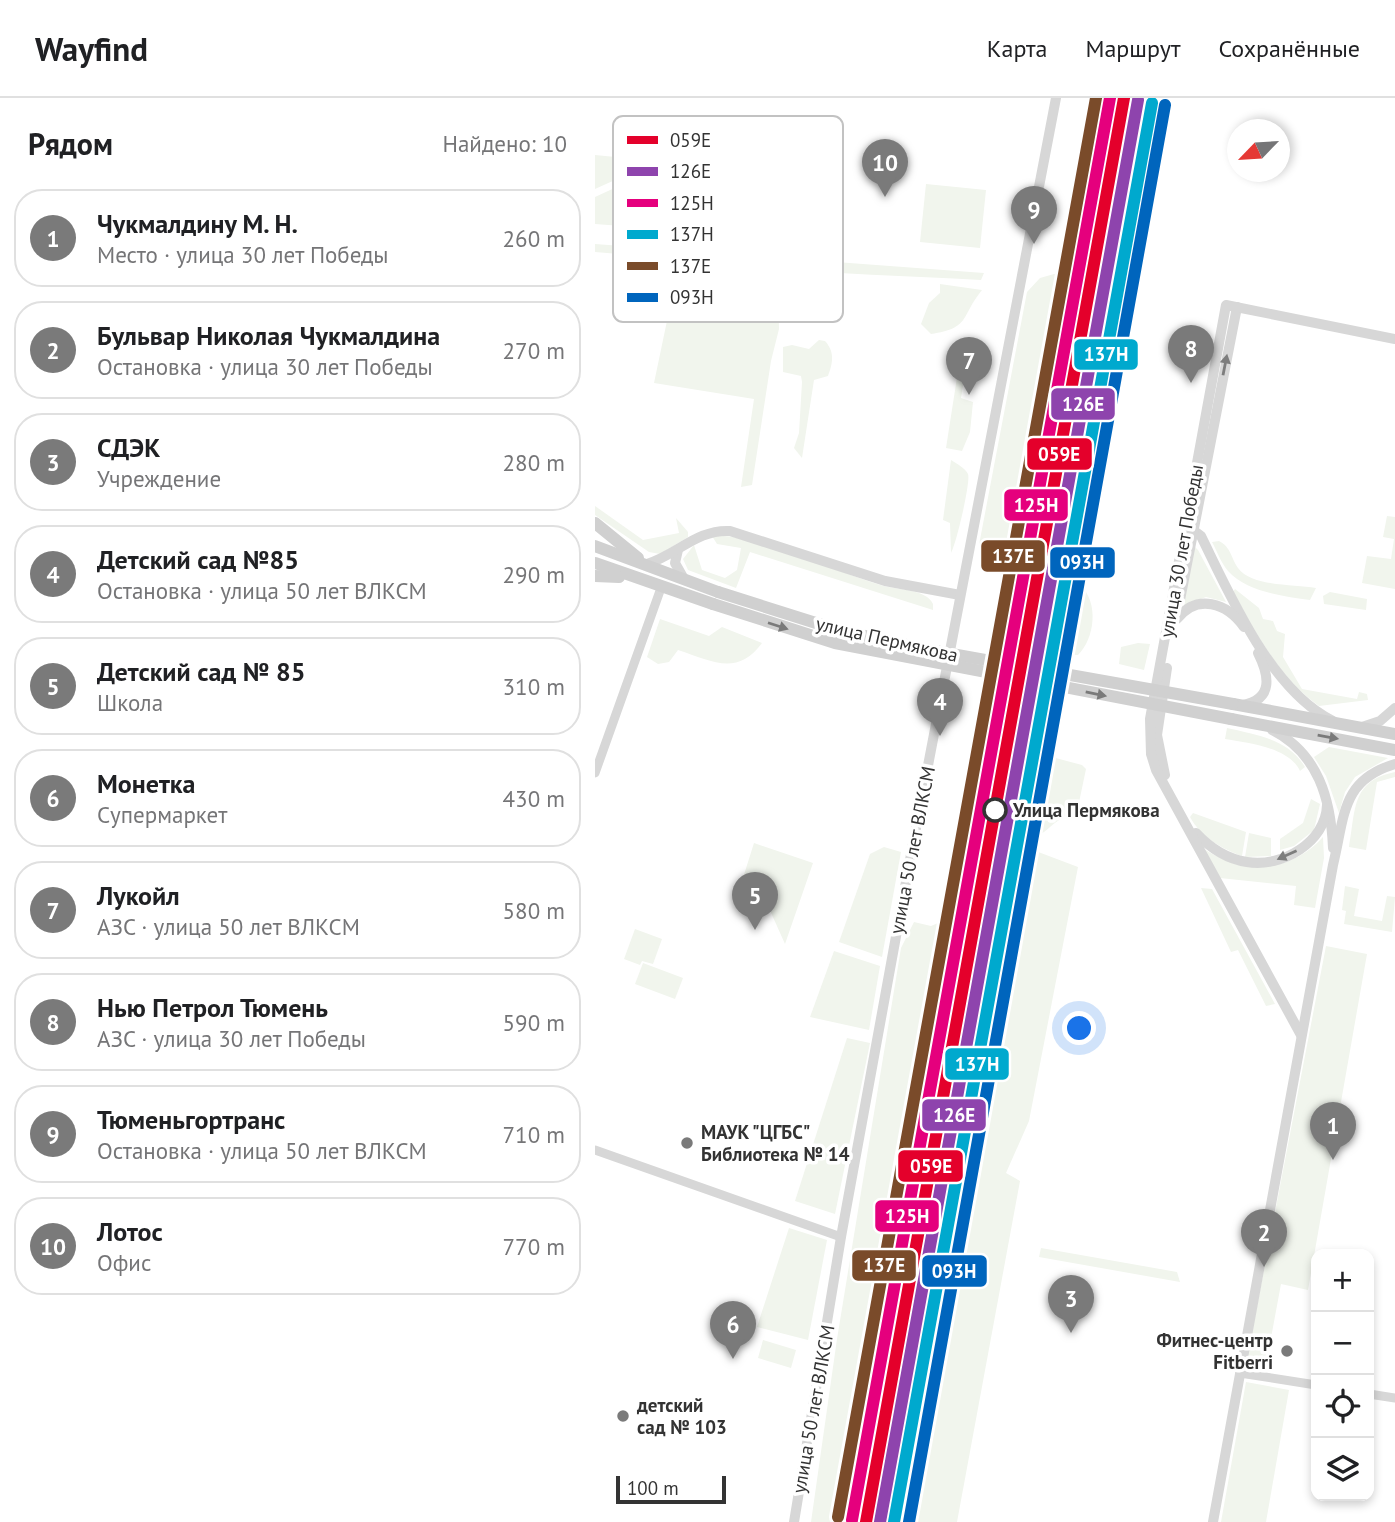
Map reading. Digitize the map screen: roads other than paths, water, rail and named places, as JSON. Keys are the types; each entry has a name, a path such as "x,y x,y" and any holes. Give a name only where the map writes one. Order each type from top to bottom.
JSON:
{"main road":[{"path":"595,523 647,564"},
{"name":"улица Пермякова","path":"595,546 684,579 716,598 835,643 1395,750"},
{"name":"улица Пермякова","path":"595,563 661,588 716,598 923,649 1395,734"},
{"path":"595,576 633,578"}],"street":[{"name":"улица 50 лет ВЛКСМ","path":"794,1522 841,1237 960,595 1056,98"},
{"name":"улица 30 лет Победы","path":"1301,1035 1153,763 1149,736 1231,306 1395,339"},
{"path":"1190,528 1265,667 1268,682 1259,700 1238,705"},
{"path":"1190,528 1277,671 1309,706 1339,723"},
{"name":"улица 30 лет Победы","path":"1178,810 1160,762 1157,735 1190,528"},
{"path":"647,564 678,550 704,533 730,531 885,581 960,595"},
{"path":"678,550 675,563 684,579"},
{"path":"595,773 661,588"},
{"path":"1177,619 1186,609 1207,603 1227,610 1243,624"},
{"path":"1359,727 1380,721 1395,708"},
{"path":"1262,725 1289,740 1309,759 1321,782 1332,829 1333,865"},
{"path":"1213,1522 1333,865 1354,788 1370,773 1395,764"},
{"path":"1178,810 1203,841 1218,852 1240,861 1261,863 1286,856 1312,841 1324,825 1327,806"},
{"path":"595,1150 841,1237"},
{"path":"1240,1373 1311,1384"},
{"path":"1374,1395 1395,1398"}],"railway":[{"path":"861,1522 1117,98"}],"place":[{"name":"Лотос","path":"885,197"},
{"name":"Тюменьгортранс","path":"1034,244"},
{"name":"Нью Петрол Тюмень","path":"1191,383"},
{"name":"Лукойл","path":"969,395"},
{"name":"Детский сад №85","path":"940,736"},
{"name":"Улица Пермякова","path":"995,810"},
{"name":"Детский сад № 85","path":"755,930"},
{"name":"МАУК \"ЦГБС\" Библиотека № 14","path":"687,1143"},
{"name":"Чукмалдину М. Н.","path":"1333,1160"},
{"name":"Бульвар Николая Чукмалдина","path":"1264,1267"},
{"name":"СДЭК","path":"1071,1333"},
{"name":"Фитнес-центр Fitberri","path":"1287,1351"},
{"name":"Монетка","path":"733,1359"},
{"name":"детский сад № 103","path":"623,1416"}]}
